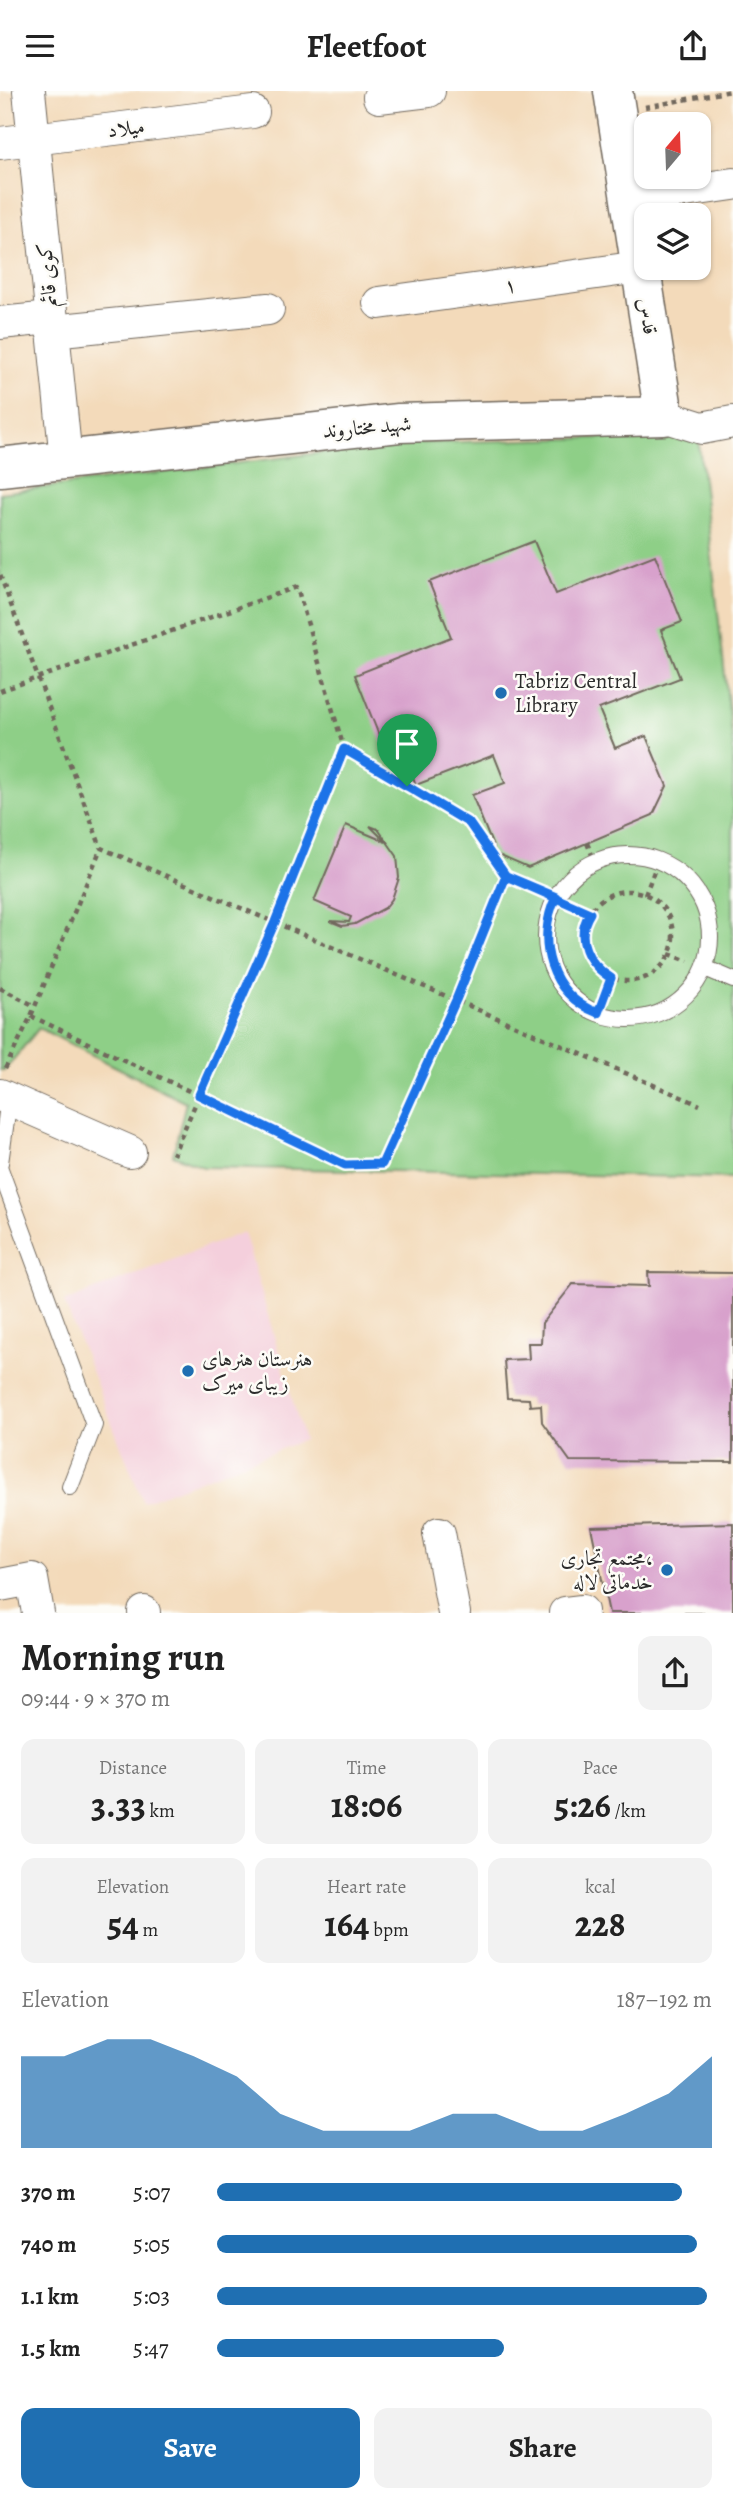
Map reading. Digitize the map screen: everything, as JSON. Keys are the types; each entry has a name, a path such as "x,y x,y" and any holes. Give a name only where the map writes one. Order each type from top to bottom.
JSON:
{"street":[{"name":"کوی قائم","path":"29,91 66,460"},
{"path":"379,97 429,91"},
{"name":"قدس","path":"615,102 634,226"},
{"name":"میلاد","path":"0,143 253,113"},
{"path":"630,199 733,184"},
{"name":"۱","path":"379,303 634,268"},
{"name":"قدس","path":"642,280 664,416"},
{"path":"0,323 51,325 268,309"},
{"name":"شهید مختاروند","path":"0,467 399,423 664,416 702,428 733,422"},
{"path":"4,1089 130,1152"},
{"path":"439,1533 454,1613"},
{"path":"0,1585 32,1579 38,1613"}],"lane":[{"path":"629,854 658,861 679,872 697,891 708,916 711,942 705,968 691,992 669,1010 643,1019 614,1019 588,1009 566,992 551,968 545,941 548,913 556,897 579,870 595,862 629,854"},
{"path":"705,968 733,980"},
{"path":"4,1089 0,1166 94,1425 70,1487"}],"path":[{"path":"615,102 731,91"},
{"path":"0,575 101,848 35,1006 4,1089"},
{"path":"0,691 297,587 344,749 275,922 173,1155"},
{"path":"344,749 469,823 506,876 590,913"},
{"path":"587,843 595,862"},
{"path":"101,848 700,1105"},
{"path":"645,895 658,861"},
{"path":"31,1016 345,1165 382,1164 456,1000 506,876"},
{"path":"619,892 645,895 661,905 670,918 674,933 672,948 665,962 654,973 640,980 611,978 599,970 584,946 583,932 590,913 606,897 619,892"},
{"path":"598,1013 611,978"},
{"path":"0,988 35,1006"}],"shaded area":[{"name":"هنرستان هنرهای زیبای میرک","path":"244,1232 304,1440 143,1502 64,1302"}],"green space":[{"path":"698,435 733,747 733,1178 203,1167 173,1155 186,1102 39,1028 4,1071 0,1070 0,493 390,444"}],"building":[{"name":"Tabriz Central Library","path":"534,541 556,594 655,555 682,622 661,630 680,678 599,709 615,748 646,736 667,786 653,815 528,868 496,854 472,795 505,783 494,755 416,785 398,737 382,743 355,675 451,637 429,582"},
{"path":"346,825 386,842 370,826 378,829 397,856 399,878 392,899 385,908 355,924 342,926 330,921 349,922 351,917 314,901"},
{"path":"648,1272 733,1273 733,1462 570,1461 542,1422 541,1405 530,1406 529,1399 507,1398 504,1360 529,1359 528,1343 541,1343 542,1323 573,1284 649,1286"},
{"name":"مجتمع تجاری، خدماتی لاله","path":"733,1523 733,1613 609,1613 591,1527"}],"place":[{"name":"Tabriz Central Library","path":"501,693"},
{"name":"هنرستان هنرهای زیبای میرک","path":"188,1371"},
{"name":"مجتمع تجاری، خدماتی لاله","path":"667,1570"}],"route":[{"path":"407,786 344,749 275,922 199,1095 345,1165 382,1164 456,1000 506,876 556,897 590,913 583,932 584,946 590,960 611,978 598,1013 588,1009 566,992 551,968 545,941 548,913 556,897 506,876 469,823 407,786"}]}
